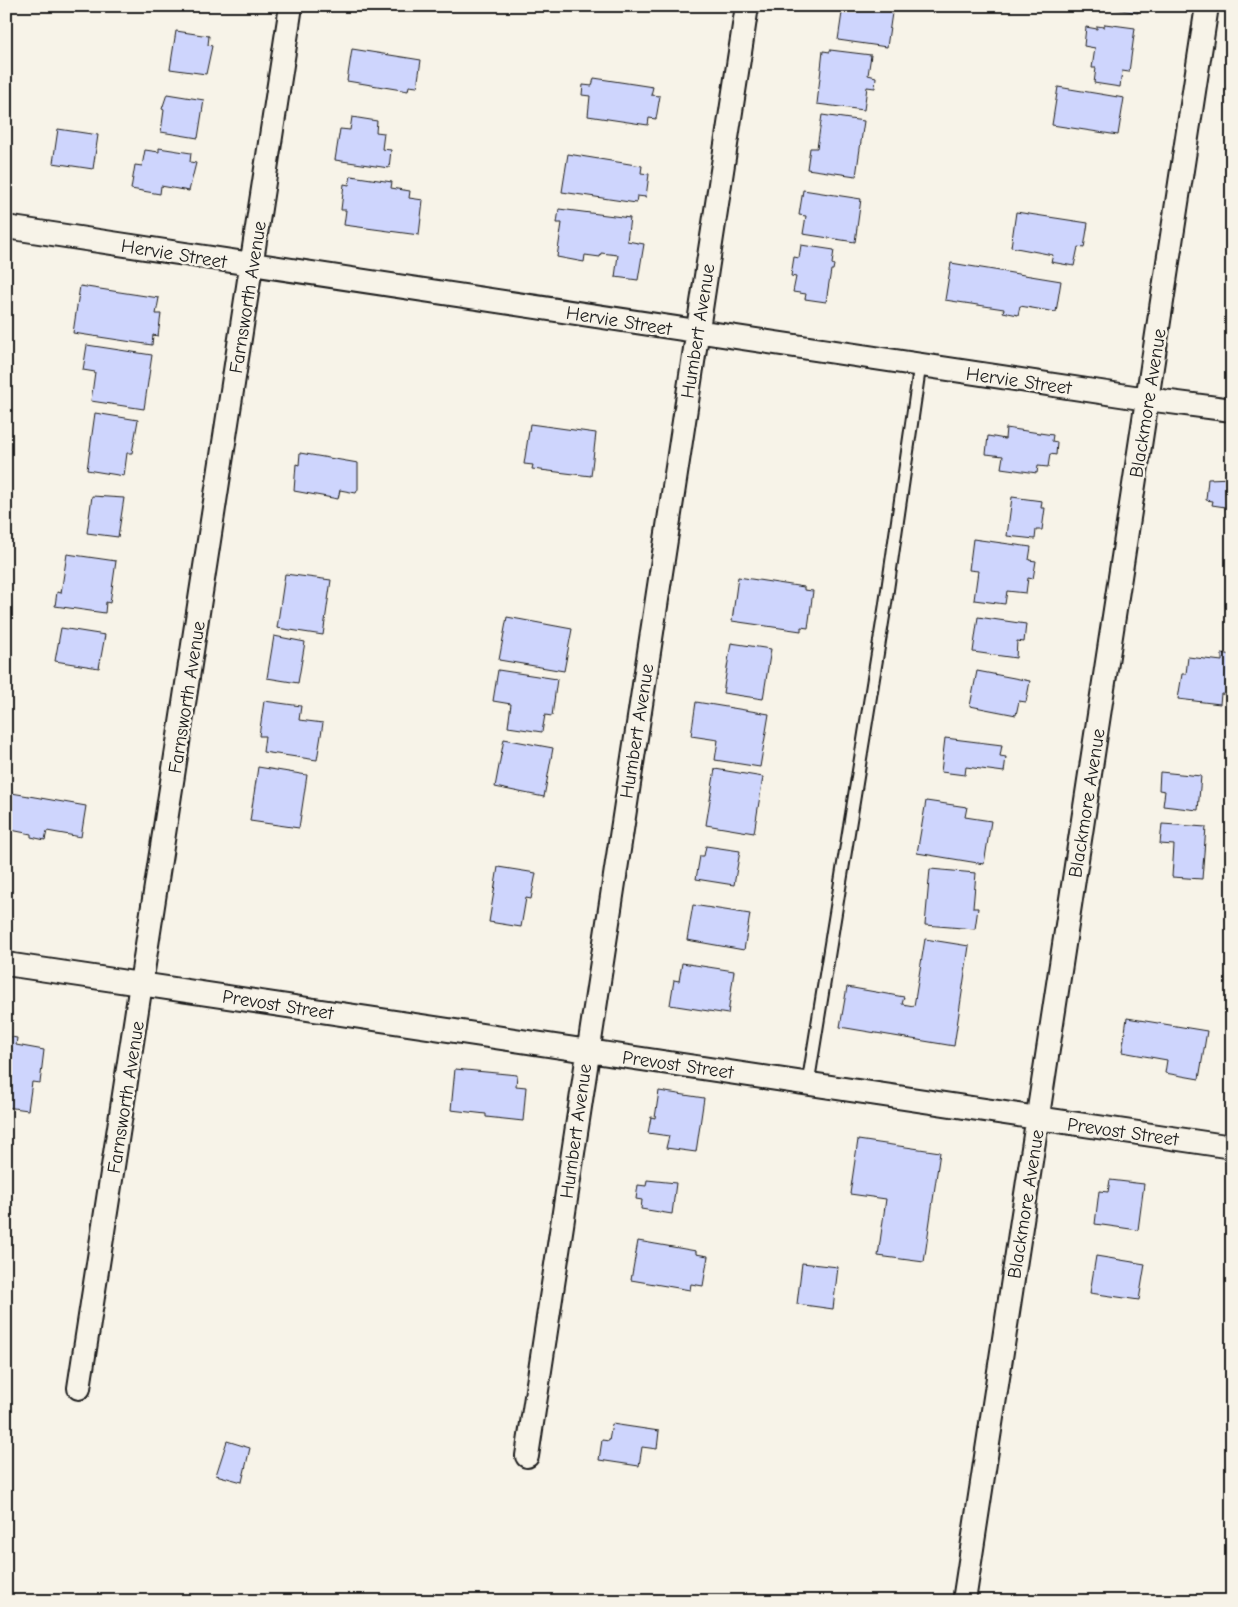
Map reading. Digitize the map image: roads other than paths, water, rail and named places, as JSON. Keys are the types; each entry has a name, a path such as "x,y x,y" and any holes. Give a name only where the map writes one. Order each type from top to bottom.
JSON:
{"street":[{"name":"Farnsworth Avenue","path":"79,1388 291,6"},
{"name":"Humbert Avenue","path":"527,1456 747,6"},
{"name":"Blackmore Avenue","path":"964,1601 1207,6"},
{"name":"Hervie Street","path":"6,227 697,332 1232,410"},
{"name":"Prevost Street","path":"6,964 1232,1147"}],"lane":[{"path":"808,1083 885,607 920,365"}]}
